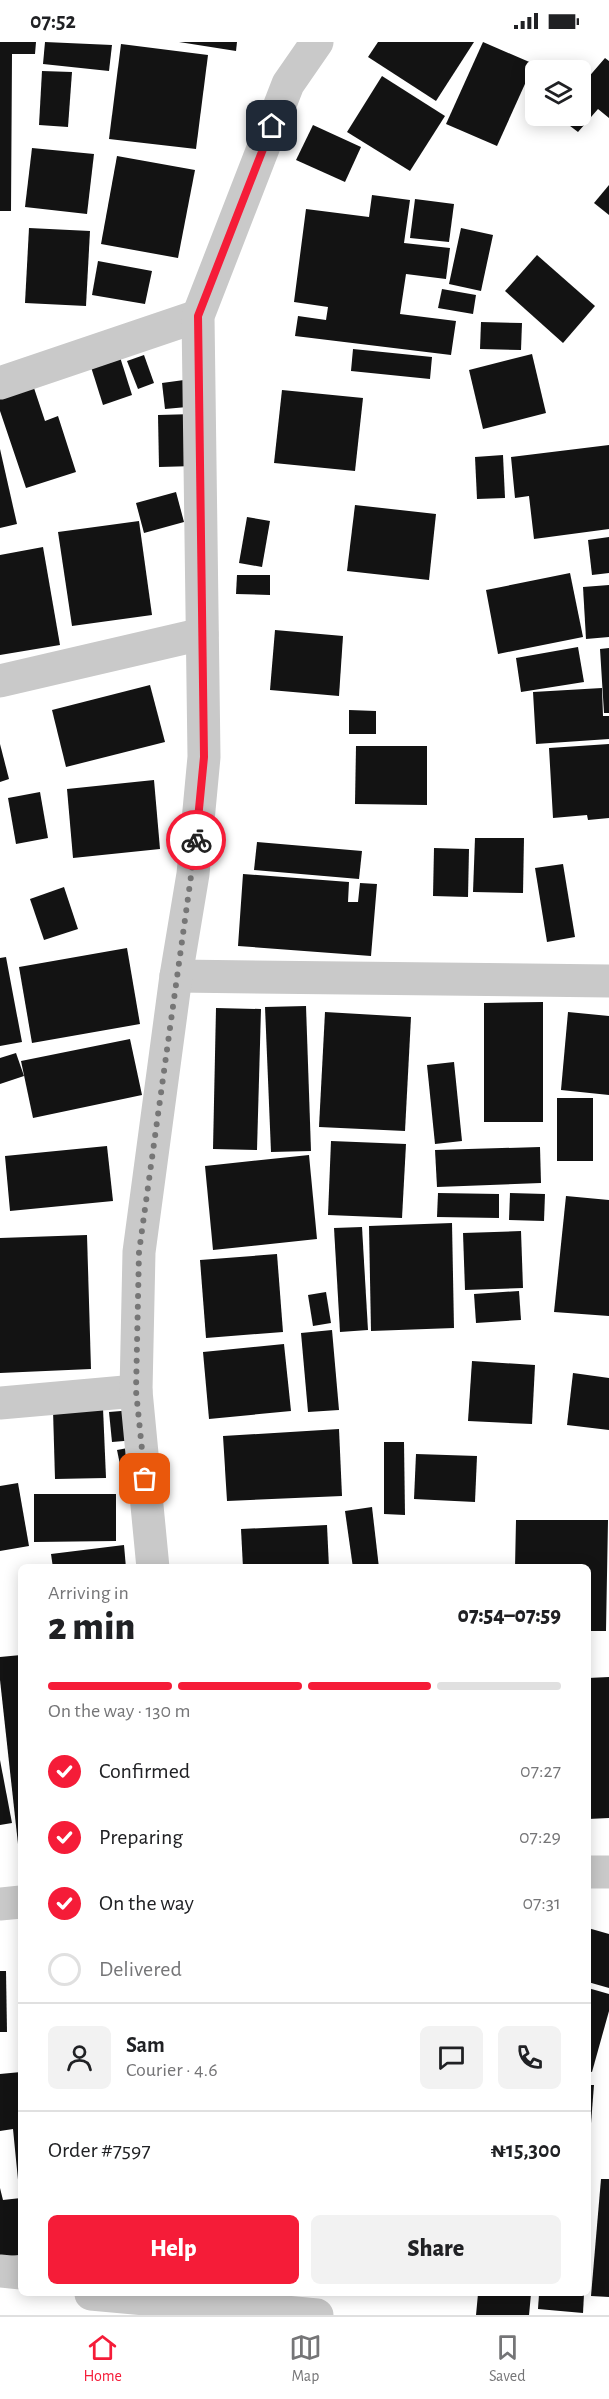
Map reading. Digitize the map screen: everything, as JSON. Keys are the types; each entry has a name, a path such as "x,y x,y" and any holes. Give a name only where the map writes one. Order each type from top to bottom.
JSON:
{"street":[{"path":"153,1564 136,1391 139,1252 176,976 193,874 204,757 198,316 288,84 317,42"},
{"path":"0,383 198,316"},
{"path":"0,681 202,634"},
{"path":"176,976 609,981"},
{"path":"0,1403 136,1391"},
{"path":"591,1872 609,1872"},
{"path":"0,1904 18,1902"},
{"path":"0,2271 18,2273"},
{"path":"81,2296 82,2315"},
{"path":"113,2296 317,2315"}],"building":[{"path":"0,42 36,42 35,54 12,54 11,211 0,211"},
{"path":"45,42 112,45 109,71 43,64"},
{"path":"179,42 237,42 236,51"},
{"path":"378,42 474,42 436,101 368,57"},
{"path":"483,42 525,60 525,84 497,146 446,124"},
{"path":"121,44 208,55 196,149 109,139"},
{"path":"605,58 609,61 609,118 598,109 591,117 591,74"},
{"path":"42,71 72,72 68,127 39,125"},
{"path":"382,76 445,116 410,171 347,132"},
{"path":"313,125 361,147 345,182 296,160"},
{"path":"570,126 583,126 578,132"},
{"path":"32,148 94,154 87,214 25,207"},
{"path":"117,156 195,170 178,258 101,244"},
{"path":"609,185 609,215 594,203"},
{"path":"372,195 410,200 404,243 450,248 446,279 406,274 400,314 456,321 451,355 295,336 298,316 326,320 328,307 294,302 306,209 369,217"},
{"path":"415,199 454,204 449,242 410,238"},
{"path":"29,228 90,231 86,306 25,303"},
{"path":"461,228 493,235 481,291 449,284"},
{"path":"537,255 595,306 563,343 505,291"},
{"path":"98,261 152,271 145,304 92,295"},
{"path":"442,289 476,295 473,314 438,308"},
{"path":"481,322 522,323 521,350 480,349"},
{"path":"353,349 432,357 430,379 351,371"},
{"path":"532,354 546,413 483,429 469,370"},
{"path":"144,355 154,383 138,389 127,361"},
{"path":"120,357 132,395 103,405 91,367"},
{"path":"184,380 187,407 165,409 162,383"},
{"path":"33,385 45,421 58,416 76,472 26,488 0,411 0,396"},
{"path":"282,390 363,398 355,471 274,463"},
{"path":"194,414 195,466 159,467 158,415"},
{"path":"609,445 609,529 534,539 529,496 515,498 511,457"},
{"path":"0,449 17,524 0,528"},
{"path":"503,455 505,498 477,499 475,457"},
{"path":"176,492 184,522 144,533 136,503"},
{"path":"355,505 436,514 429,580 347,571"},
{"path":"247,517 270,521 262,567 239,563"},
{"path":"139,521 152,615 72,626 58,532"},
{"path":"609,537 609,573 592,575 588,540"},
{"path":"43,547 60,645 0,655 0,555"},
{"path":"570,573 583,637 498,654 486,590"},
{"path":"237,575 270,575 270,595 236,594"},
{"path":"609,585 609,637 586,639 583,587"},
{"path":"275,630 343,636 339,696 270,690"},
{"path":"578,647 584,682 521,692 516,658"},
{"path":"609,648 609,713 604,713 600,649"},
{"path":"150,685 165,742 66,767 52,710"},
{"path":"602,688 603,716 609,716 609,739 536,744 533,692"},
{"path":"349,710 376,711 376,734 349,734"},
{"path":"0,744 9,779 0,782"},
{"path":"609,744 609,818 588,820 587,815 553,818 549,748"},
{"path":"356,746 427,746 427,805 355,804"},
{"path":"154,780 160,849 73,858 67,789"},
{"path":"40,792 48,838 16,844 8,798"},
{"path":"475,838 524,838 523,893 473,892"},
{"path":"257,842 362,851 359,879 254,870"},
{"path":"434,848 469,849 468,897 433,896"},
{"path":"563,864 575,937 547,942 535,868"},
{"path":"243,874 349,882 348,902 358,902 360,883 377,884 371,956 238,946"},
{"path":"64,887 78,929 44,940 30,899"},
{"path":"127,948 140,1024 32,1043 19,967"},
{"path":"6,957 22,1042 0,1046 0,958"},
{"path":"543,1002 543,1122 484,1122 484,1003"},
{"path":"306,1006 311,1151 271,1152 265,1007"},
{"path":"216,1008 261,1009 257,1150 213,1149"},
{"path":"325,1012 411,1017 405,1131 319,1127"},
{"path":"568,1012 609,1016 609,1095 561,1090"},
{"path":"130,1039 142,1095 33,1118 21,1061"},
{"path":"16,1053 24,1076 0,1084 0,1058"},
{"path":"454,1062 462,1141 435,1144 427,1065"},
{"path":"557,1098 593,1098 593,1161 557,1161"},
{"path":"331,1141 406,1144 402,1218 328,1215"},
{"path":"107,1146 113,1201 10,1211 5,1156"},
{"path":"540,1147 541,1183 437,1187 435,1150"},
{"path":"309,1155 317,1239 213,1250 205,1166"},
{"path":"438,1193 499,1194 499,1218 437,1217"},
{"path":"510,1193 545,1194 544,1221 509,1220"},
{"path":"566,1196 609,1200 609,1316 554,1312"},
{"path":"452,1223 454,1328 371,1331 369,1226"},
{"path":"362,1227 368,1330 340,1332 334,1228"},
{"path":"521,1231 523,1288 465,1290 463,1233"},
{"path":"87,1235 91,1369 0,1373 0,1238"},
{"path":"277,1254 283,1332 206,1338 200,1260"},
{"path":"519,1291 521,1320 476,1323 474,1294"},
{"path":"326,1292 331,1323 313,1326 308,1295"},
{"path":"332,1330 339,1410 308,1412 301,1333"},
{"path":"284,1344 291,1411 209,1419 203,1352"},
{"path":"472,1361 535,1365 532,1424 468,1421"},
{"path":"573,1373 609,1378 609,1430 567,1425"},
{"path":"103,1408 106,1478 55,1479 53,1410"},
{"path":"133,1410 136,1440 112,1442 109,1412"},
{"path":"339,1429 342,1496 227,1501 223,1436"},
{"path":"384,1442 404,1442 405,1515 384,1514"},
{"path":"133,1447 140,1481 124,1484 117,1450"},
{"path":"416,1454 477,1456 475,1502 414,1499"},
{"path":"18,1483 29,1546 0,1551 0,1486"},
{"path":"34,1494 116,1494 116,1541 34,1542"},
{"path":"372,1507 379,1564 352,1564 345,1511"},
{"path":"516,1520 608,1520 606,1631 591,1631 591,1564 515,1564"},
{"path":"327,1525 329,1564 243,1564 241,1529"},
{"path":"124,1545 126,1564 52,1564 51,1554"},
{"path":"18,1655 18,1844 0,1680 0,1657"},
{"path":"609,1677 609,1818 591,1819 591,1678"},
{"path":"0,1760 12,1823 0,1825"},
{"path":"591,1929 609,1934 609,1988 591,1983"},
{"path":"0,1971 6,1971 7,2032 0,2032"},
{"path":"591,1989 609,1994 609,2011 592,2072"},
{"path":"18,2072 18,2180 13,2129 0,2131 0,2074"},
{"path":"591,2085 594,2085 591,2123"},
{"path":"601,2179 609,2179 609,2297 591,2296"},
{"path":"0,2188 3,2200 18,2198 18,2255 0,2257"},
{"path":"478,2296 531,2296 529,2315 476,2315"},
{"path":"539,2296 584,2296 583,2313 538,2309"}],"way so far":[{"path":"145,1479 136,1391 139,1252 196,840"}],"route":[{"path":"196,840 204,757 198,316 272,126"}]}
